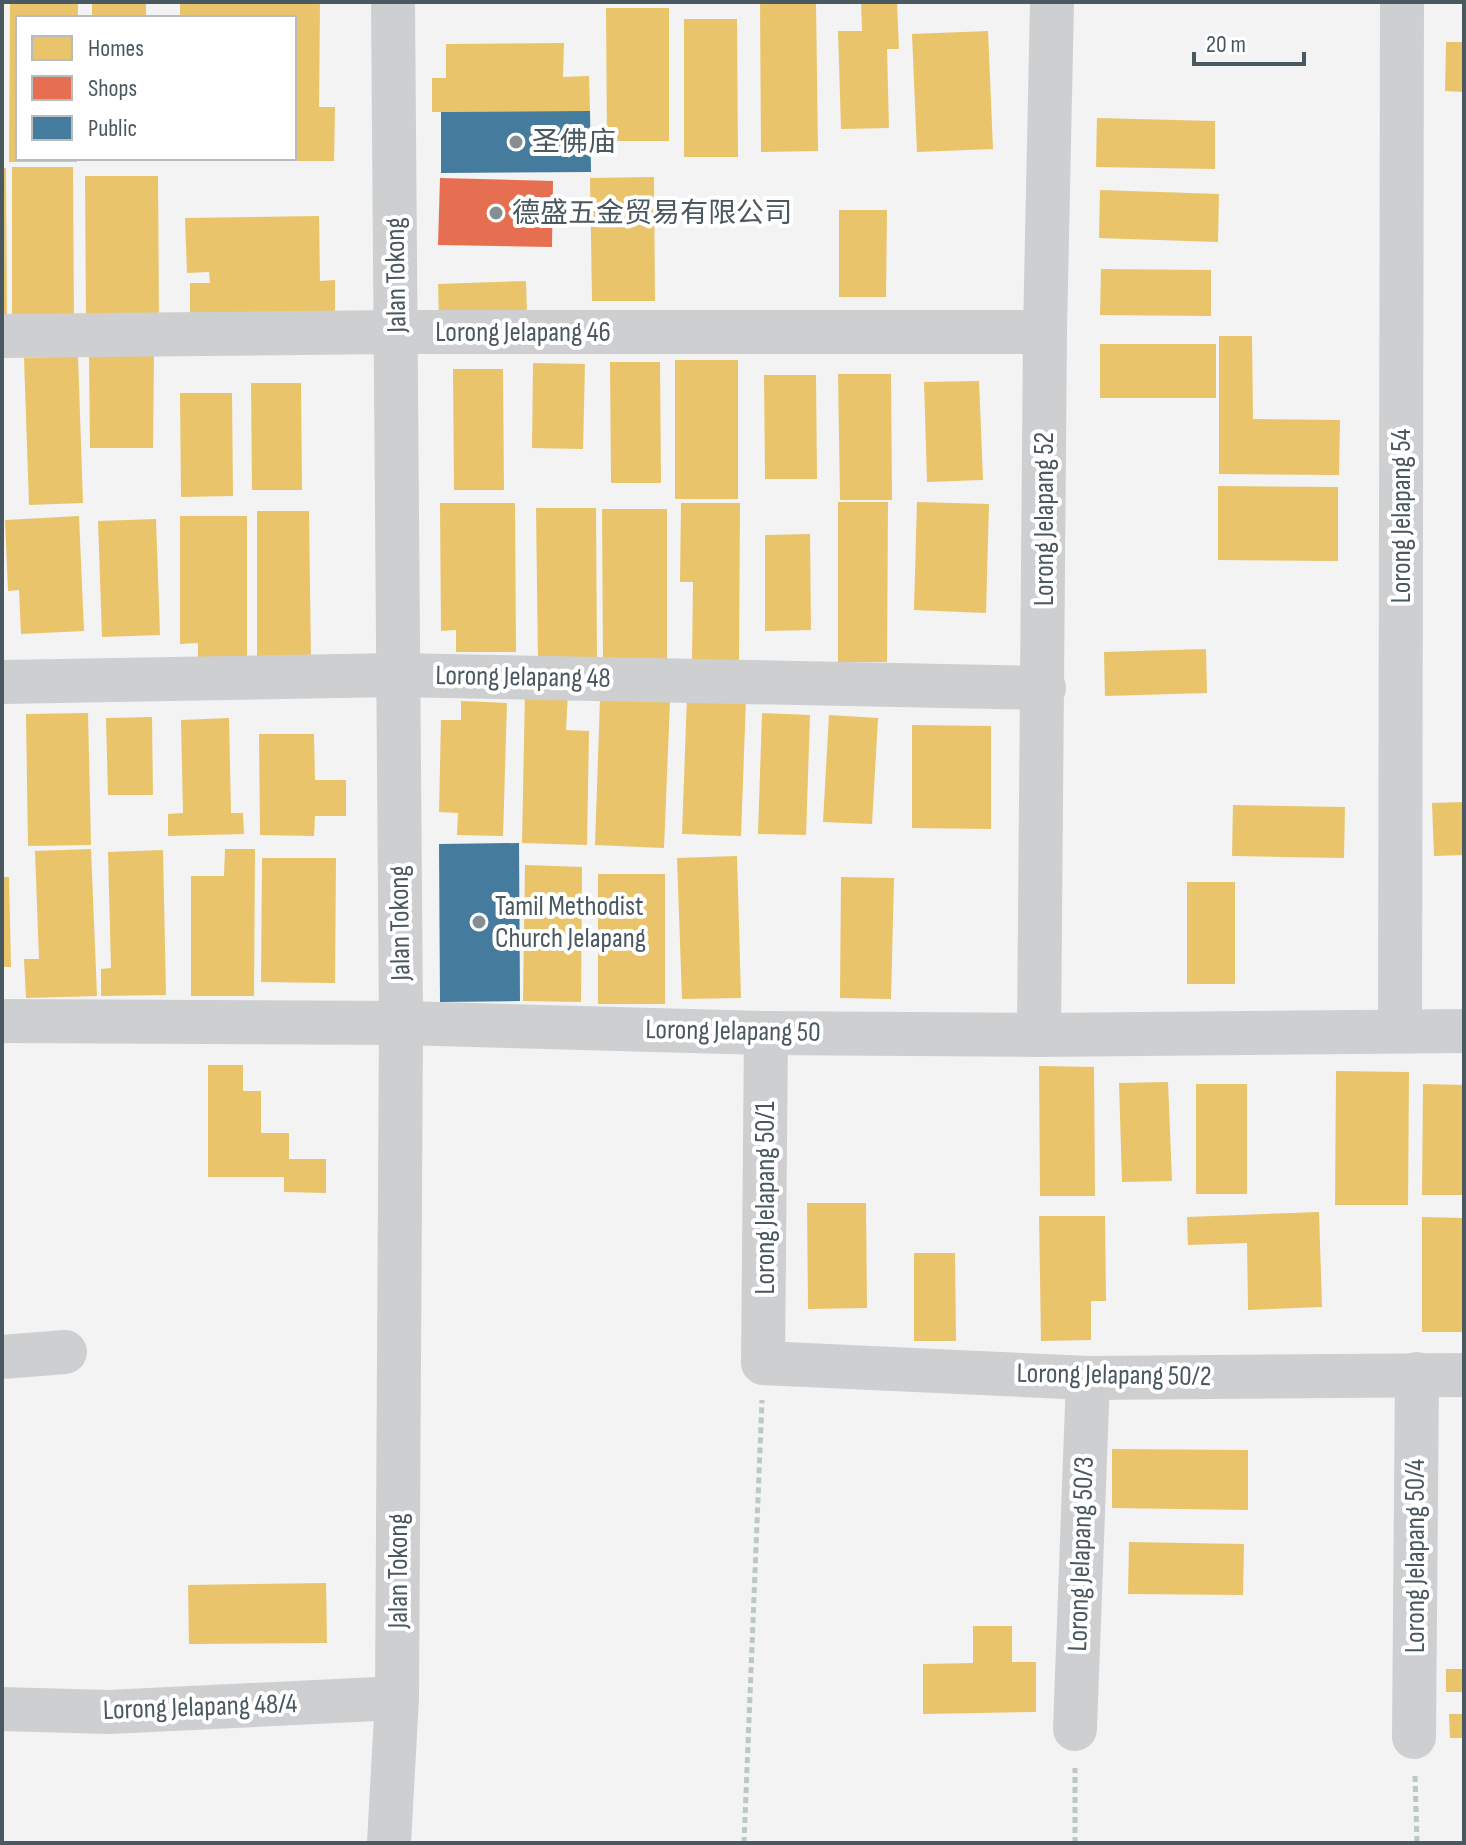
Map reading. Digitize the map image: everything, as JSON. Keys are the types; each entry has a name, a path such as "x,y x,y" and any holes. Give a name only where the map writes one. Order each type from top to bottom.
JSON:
{"street":[{"name":"Jalan Tokong","path":"389,1843 397,1698 401,1023 393,2"},
{"name":"Lorong Jelapang 52","path":"1039,1035 1045,332 1052,2"},
{"name":"Lorong Jelapang 54","path":"1400,1031 1402,2"},
{"name":"Lorong Jelapang 46","path":"2,336 397,332 1045,332"},
{"name":"Lorong Jelapang 48","path":"2,682 397,675 1044,688"},
{"name":"Lorong Jelapang 50","path":"2,1021 401,1023 766,1033 1039,1035 1464,1031"},
{"name":"Lorong Jelapang 50/1","path":"763,1363 766,1033"},
{"path":"2,1357 65,1352"},
{"name":"Lorong Jelapang 50/2","path":"763,1363 1088,1378 1464,1375"},
{"name":"Lorong Jelapang 50/4","path":"1414,1737 1417,1374"},
{"name":"Lorong Jelapang 50/3","path":"1075,1729 1088,1378"},
{"name":"Lorong Jelapang 48/4","path":"2,1709 109,1712 397,1698"}],"path":[{"path":"744,1843 763,1363"},
{"path":"1075,1729 1075,1843"},
{"path":"1414,1737 1417,1843"}],"building: Homes":[{"path":"10,2 78,2 78,16 16,16 16,160 77,162 9,162"},
{"path":"92,2 146,2 146,16 92,16"},
{"path":"180,2 320,2 319,107 335,107 334,161 256,161 296,160 296,16 180,16"},
{"path":"760,2 816,2 818,151 761,152"},
{"path":"861,2 897,2 899,49 887,49 889,128 841,129 838,31 862,31"},
{"path":"606,8 669,8 669,141 607,141"},
{"path":"684,19 737,19 738,157 684,157"},
{"path":"988,31 993,149 917,152 912,34"},
{"path":"1446,42 1464,42 1464,92 1445,91"},
{"path":"564,43 563,77 589,76 590,111 432,112 432,78 446,78 446,44"},
{"path":"1097,118 1215,121 1215,169 1096,167"},
{"path":"12,167 73,167 74,326 12,326"},
{"path":"2,168 6,168 7,325 2,325"},
{"path":"85,176 158,176 159,325 86,325"},
{"path":"654,177 655,301 592,301 590,178"},
{"path":"1100,190 1219,194 1218,242 1099,238"},
{"path":"839,210 887,210 886,297 839,297"},
{"path":"319,216 320,281 335,280 335,323 190,326 190,283 210,283 209,272 187,273 185,218"},
{"path":"1101,269 1211,270 1211,316 1100,315"},
{"path":"526,281 527,315 439,318 438,284"},
{"path":"1219,336 1252,336 1253,419 1340,420 1339,475 1219,474"},
{"path":"1100,344 1216,344 1216,398 1100,398"},
{"path":"89,354 154,354 153,448 90,448"},
{"path":"78,356 83,503 29,505 24,358"},
{"path":"675,360 738,360 738,499 675,499"},
{"path":"610,362 660,362 661,483 611,483"},
{"path":"533,363 585,364 583,449 532,448"},
{"path":"453,369 503,369 504,490 454,490"},
{"path":"838,374 891,374 892,500 840,500"},
{"path":"764,375 816,375 817,479 765,479"},
{"path":"979,381 983,480 927,482 924,382"},
{"path":"251,383 301,383 302,490 252,490"},
{"path":"180,393 232,393 233,496 181,497"},
{"path":"1218,486 1338,487 1338,561 1218,560"},
{"path":"838,502 888,502 887,662 838,662"},
{"path":"917,502 989,504 986,613 914,610"},
{"path":"440,503 515,503 516,652 456,652 456,630 441,631"},
{"path":"681,503 740,503 739,663 692,662 693,582 680,582"},
{"path":"536,508 596,508 597,662 538,662"},
{"path":"602,509 667,509 667,664 603,664"},
{"path":"257,511 309,511 311,663 257,664"},
{"path":"79,516 84,631 21,634 19,590 8,591 5,520"},
{"path":"180,516 247,516 247,666 198,666 198,643 180,644"},
{"path":"156,519 160,635 102,637 98,521"},
{"path":"810,534 811,630 765,631 765,535"},
{"path":"1206,649 1207,693 1105,696 1104,652"},
{"path":"525,691 568,692 566,730 589,731 587,845 522,843"},
{"path":"687,696 746,698 741,836 682,834"},
{"path":"600,699 670,702 664,848 595,845"},
{"path":"461,701 507,703 503,836 457,835 458,813 439,812 441,720 461,720"},
{"path":"88,713 91,845 28,846 26,714"},
{"path":"762,713 810,715 806,835 758,834"},
{"path":"829,715 878,718 872,824 823,822"},
{"path":"152,717 153,795 108,795 106,718"},
{"path":"229,718 231,813 243,813 244,834 168,836 168,814 183,813 181,720"},
{"path":"912,725 991,726 991,829 912,828"},
{"path":"259,734 314,734 315,780 346,780 346,816 315,816 314,836 260,835"},
{"path":"1464,802 1464,855 1434,856 1432,803"},
{"path":"1233,805 1345,807 1344,858 1232,856"},
{"path":"91,849 97,996 26,998 24,959 39,959 35,851"},
{"path":"225,849 255,849 254,996 191,996 191,876 224,876"},
{"path":"163,850 166,995 101,996 101,969 111,968 108,852"},
{"path":"737,856 741,998 682,999 677,858"},
{"path":"262,858 336,858 335,983 261,982"},
{"path":"525,865 582,867 581,1002 523,1001"},
{"path":"598,874 665,874 665,1004 598,1004"},
{"path":"2,877 9,877 11,967 2,967"},
{"path":"841,877 894,878 891,999 840,998"},
{"path":"1187,882 1235,882 1235,984 1187,984"},
{"path":"208,1065 243,1065 243,1091 261,1091 261,1133 289,1133 289,1159 326,1159 326,1193 284,1192 284,1177 208,1177"},
{"path":"1039,1066 1094,1067 1095,1196 1040,1196"},
{"path":"1336,1071 1409,1072 1408,1205 1335,1205"},
{"path":"1168,1082 1172,1181 1122,1182 1119,1083"},
{"path":"1196,1084 1247,1084 1247,1194 1196,1194"},
{"path":"1423,1084 1464,1085 1464,1195 1422,1195"},
{"path":"807,1203 866,1203 867,1308 808,1309"},
{"path":"1319,1212 1322,1307 1248,1310 1247,1243 1188,1245 1187,1217"},
{"path":"1039,1216 1105,1216 1106,1301 1091,1301 1091,1340 1041,1341"},
{"path":"1422,1217 1464,1218 1464,1332 1422,1332"},
{"path":"914,1253 955,1253 956,1341 914,1341"},
{"path":"1112,1449 1248,1450 1248,1510 1112,1508"},
{"path":"1129,1542 1244,1544 1243,1595 1128,1594"},
{"path":"326,1583 327,1643 189,1644 188,1585"},
{"path":"973,1626 1012,1626 1012,1662 1036,1662 1036,1712 923,1714 923,1664 973,1663"},
{"path":"1446,1669 1464,1669 1464,1692 1446,1692"},
{"path":"1449,1714 1464,1714 1464,1738 1450,1738"}],"building: Shops":[{"name":"德盛五金贸易有限公司","path":"440,178 553,181 552,247 438,245"}],"building: Public":[{"name":"圣佛庙","path":"590,111 591,172 441,173 441,112"},
{"name":"Tamil Methodist Church Jelapang","path":"519,843 520,1001 440,1002 439,844"}],"place":[{"name":"圣佛庙","path":"516,142"},
{"name":"德盛五金贸易有限公司","path":"496,213"},
{"name":"Tamil Methodist Church Jelapang","path":"479,922"}]}
